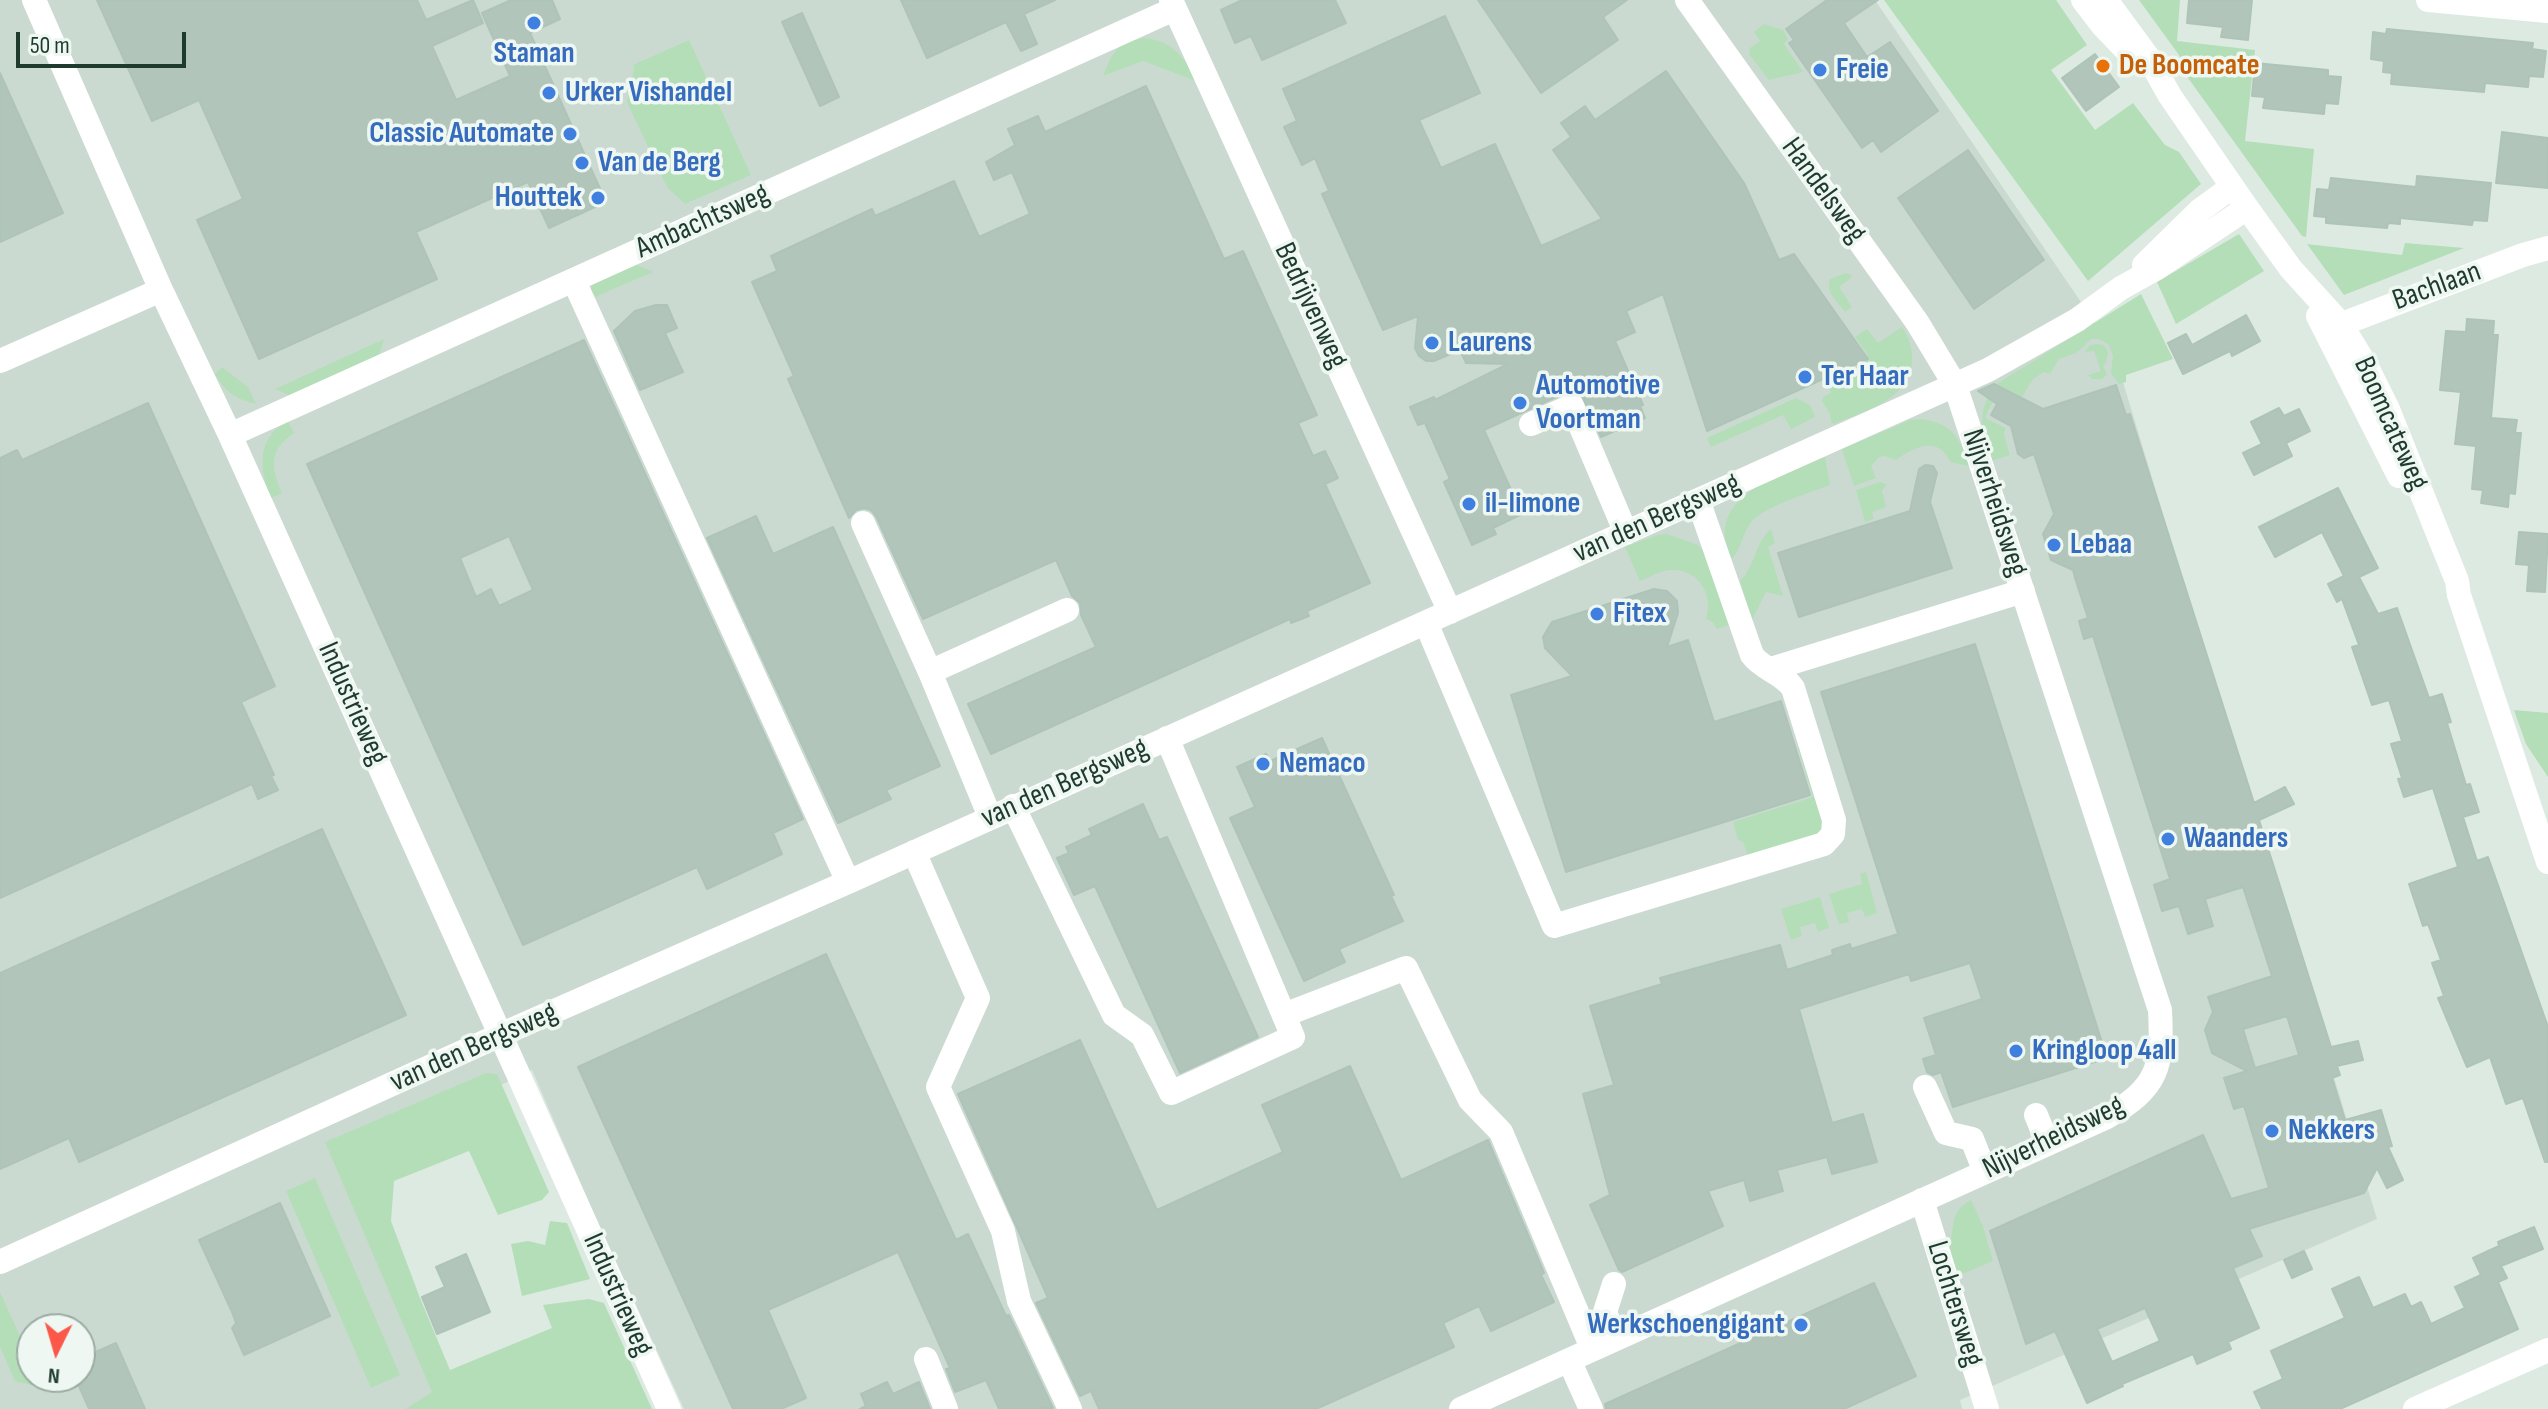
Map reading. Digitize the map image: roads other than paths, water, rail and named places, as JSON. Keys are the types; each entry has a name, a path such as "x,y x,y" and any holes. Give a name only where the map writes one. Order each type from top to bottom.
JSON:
{"street":[{"name":"Industrieweg","path":"34,0 161,290 230,435 669,1409"},
{"name":"Handelsweg","path":"1687,0 1917,322 1955,385"},
{"name":"Boomcateweg","path":"2083,0 2103,26 2170,96"},
{"name":"Boomcateweg","path":"2106,0 2148,57 2170,96 2232,187 2333,327 2366,365 2387,407 2457,581 2459,595 2548,862"},
{"path":"2428,0 2548,11"},
{"name":"Ambachtsweg","path":"230,435 574,281 1172,4"},
{"name":"Bedrijvenweg","path":"1172,4 1450,612"},
{"name":"van den Bergsweg","path":"2121,288 2199,211 2232,187"},
{"name":"van den Bergsweg","path":"0,1262 500,1035 1988,370 2077,320 2121,288 2157,268 2247,208"},
{"name":"Bachlaan","path":"2333,327 2548,248"},
{"path":"574,281 848,882"},
{"path":"0,361 161,290"},
{"name":"Nijverheidsweg","path":"1461,1409 2107,1117 2134,1101 2152,1080 2162,1047 2160,1010 1955,385"},
{"path":"1531,424 1572,406 1626,533"},
{"path":"1426,623 1554,926 1817,847 1829,839 1834,820 1793,688 1782,675 1756,661 1748,648 1698,500"},
{"path":"863,523 930,672 990,817"},
{"path":"1771,669 2023,591"},
{"path":"930,672 1067,610"},
{"path":"1013,806 1114,1015 1142,1035 1171,1093 1293,1037 1167,738"},
{"path":"914,852 978,998 938,1087 1003,1231 1019,1301 1070,1409"},
{"path":"1284,1015 1406,968 1470,1100 1501,1132 1592,1348"},
{"path":"1925,1087 1946,1133 1972,1139"},
{"path":"2036,1115 2048,1144"},
{"path":"1948,1153 1972,1139"},
{"path":"1972,1139 1985,1172"},
{"name":"Lochtersweg","path":"1922,1200 1987,1409"},
{"path":"1614,1284 1605,1312 1615,1339"},
{"path":"2415,1409 2548,1350"},
{"path":"926,1359 946,1409"},
{"path":"1569,1360 1591,1409"}],"place":[{"name":"Staman","path":"534,23"},
{"name":"De Boomcate","path":"2103,66"},
{"name":"Freie","path":"1820,70"},
{"name":"Urker Vishandel","path":"549,93"},
{"name":"Classic Automate","path":"570,134"},
{"name":"Van de Berg","path":"582,163"},
{"name":"Houttek","path":"598,198"},
{"name":"Laurens","path":"1432,343"},
{"name":"Ter Haar","path":"1805,377"},
{"name":"Automotive Voortman","path":"1520,403"},
{"name":"il-limone","path":"1469,504"},
{"name":"Lebaa","path":"2054,545"},
{"name":"Fitex","path":"1597,614"},
{"name":"Nemaco","path":"1263,764"},
{"name":"Waanders","path":"2168,839"},
{"name":"Kringloop 4all","path":"2016,1051"},
{"name":"Nekkers","path":"2272,1131"},
{"name":"Werkschoengigant","path":"1801,1325"}]}
